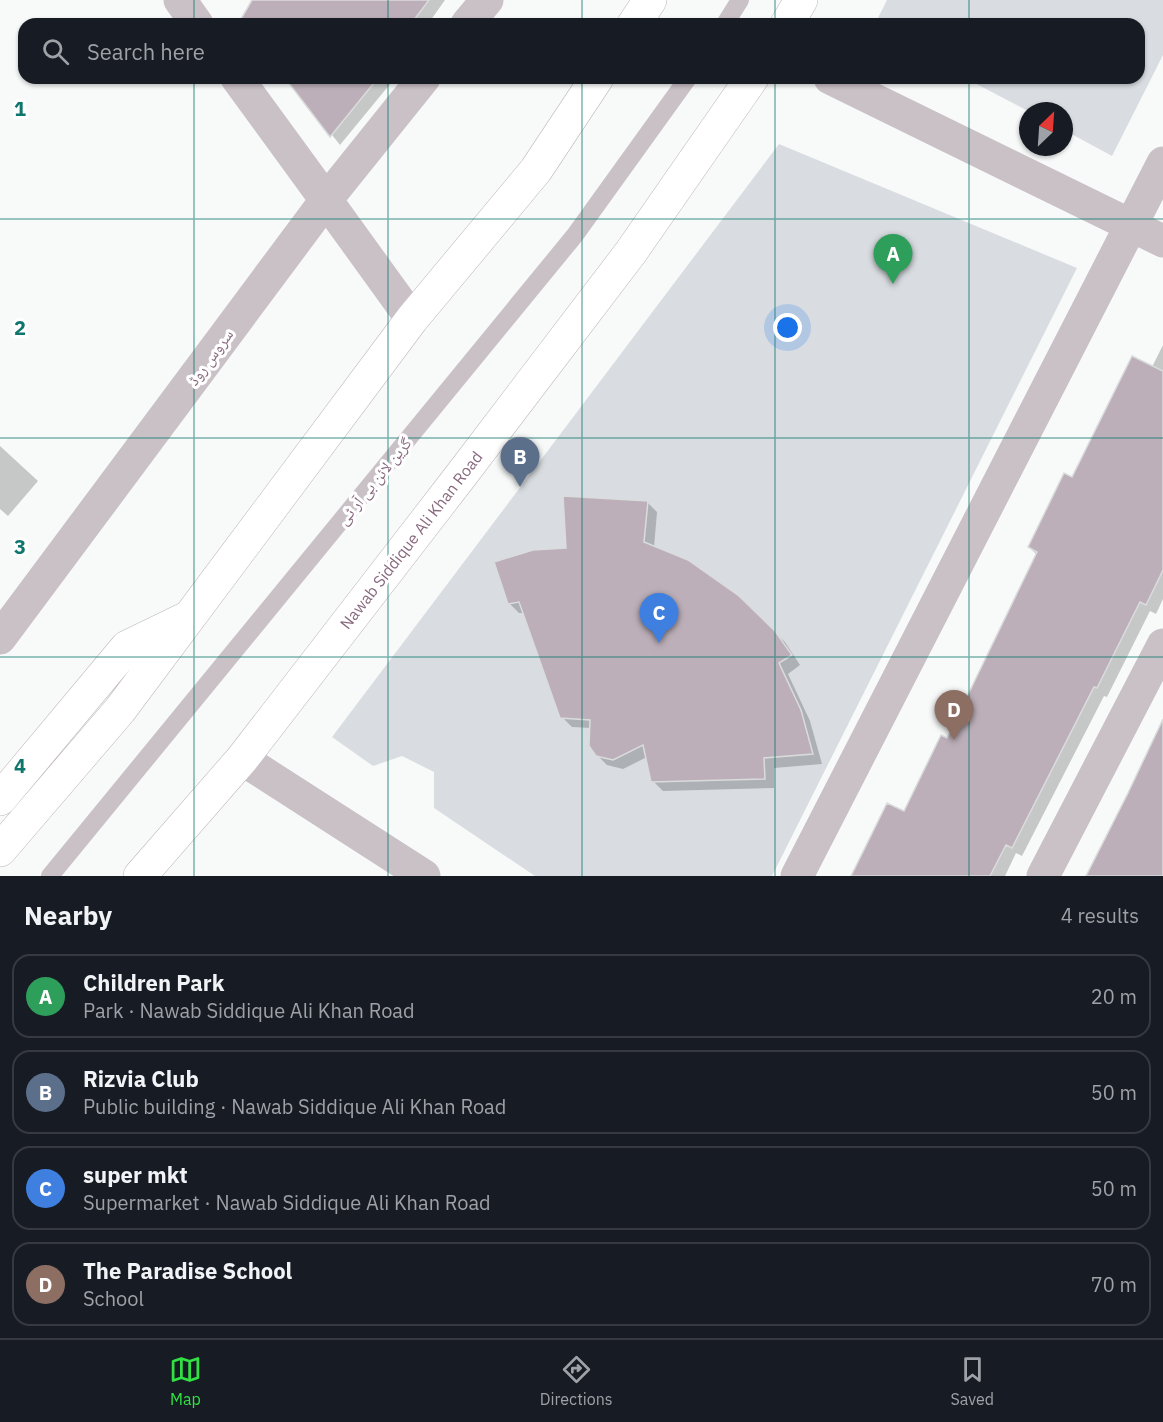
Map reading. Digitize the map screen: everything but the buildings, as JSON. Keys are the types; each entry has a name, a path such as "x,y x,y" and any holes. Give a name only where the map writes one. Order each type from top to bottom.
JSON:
{"main road":[{"path":"637,18 650,0"},
{"path":"790,18 801,0"},
{"path":"0,850 120,710 412,318 536,170 593,84"},
{"name":"Nawab Siddique Ali Khan Road","path":"140,876 243,759 631,252 749,84"},
{"path":"0,799 127,647 192,615"}],"street":[{"path":"180,0 193,18"},
{"path":"473,18 487,0"},
{"path":"241,84 412,318"},
{"name":"سروس روڈ","path":"0,638 326,200 419,84"},
{"path":"842,84 1163,242"},
{"path":"797,876 1163,163"},
{"path":"1043,876 1163,645"},
{"path":"243,759 424,876"}],"lane":[{"path":"729,18 740,0"},
{"name":"گرین لائن بی آر ٹی","path":"50,876 588,218 684,84"}],"shaded area":[{"path":"887,0 1163,0 1163,55 1112,156 1073,135 1073,102 1019,102 1019,106 976,84 1145,84 1145,18 878,18"},
{"path":"779,144 1077,268 772,876 535,876 434,808 434,772 402,756 373,766 332,737"}],"place":[{"name":"Children Park","path":"893,284"},
{"name":"Rizvia Club","path":"520,487"},
{"name":"super mkt","path":"659,643"},
{"name":"The Paradise School","path":"954,740"}]}
